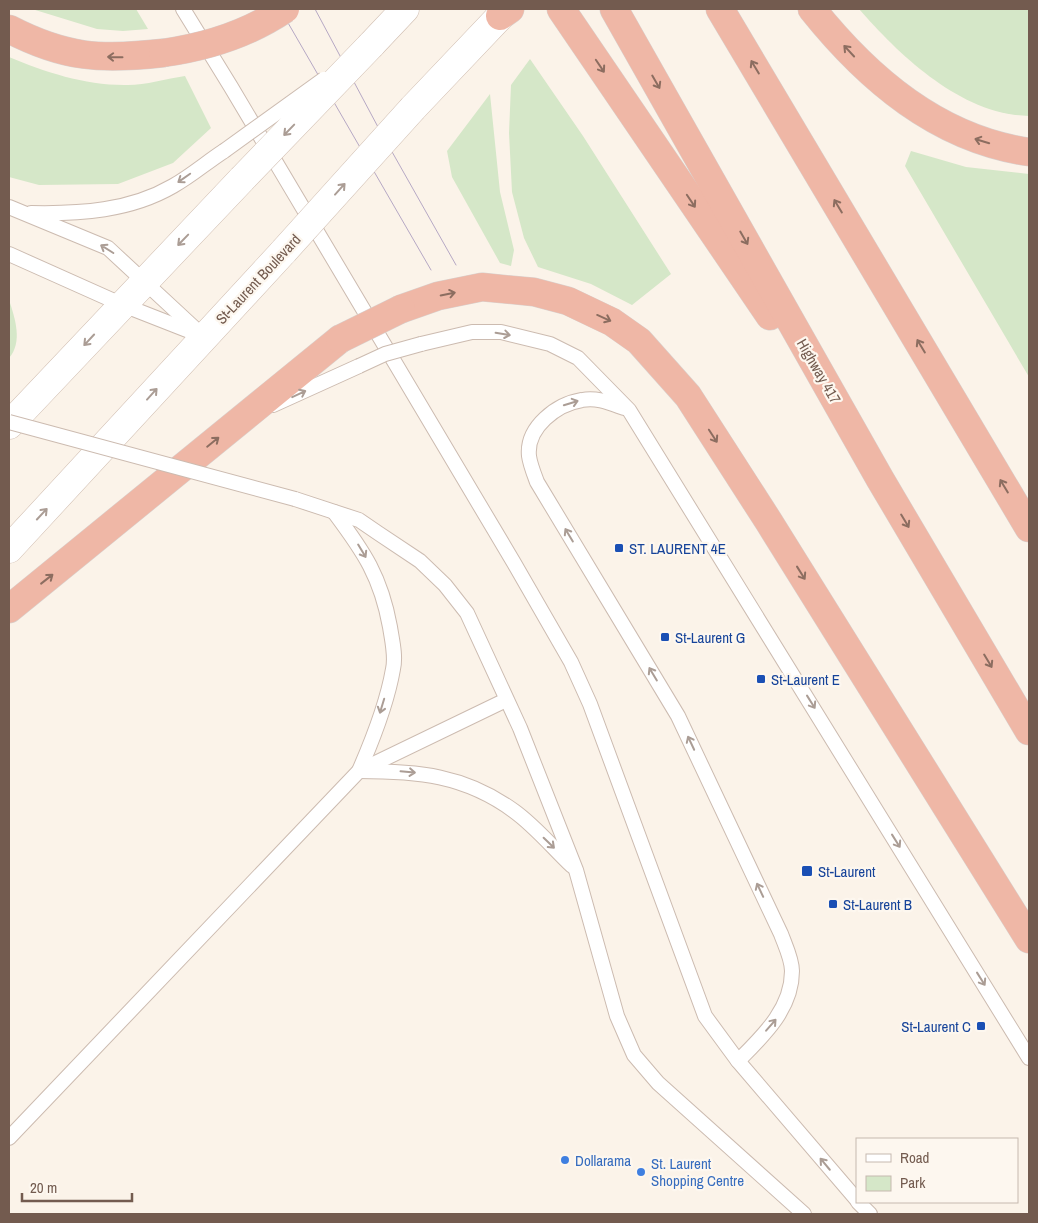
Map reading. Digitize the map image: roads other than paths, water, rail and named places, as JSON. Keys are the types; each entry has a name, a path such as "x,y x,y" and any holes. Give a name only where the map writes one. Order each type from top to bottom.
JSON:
{"highway":[{"path":"9,30 44,46 77,55 117,58 195,48 225,39 285,9"},
{"name":"Highway 417","path":"614,9 880,479 1029,731"},
{"path":"720,9 1029,528"},
{"path":"812,9 850,53 888,89 915,108 971,138 1007,149 1029,152"},
{"path":"567,17 880,479"},
{"path":"9,609 340,340 401,309 438,296 482,288 534,292 568,301 612,322 639,341 688,396 769,522 1029,939"}],"main road":[{"path":"9,424 405,9"},
{"name":"St-Laurent Boulevard","path":"9,549 413,108 505,11"}],"lane":[{"path":"183,9 514,562 571,662 590,704 705,1016 738,1061 856,1200"},
{"path":"23,213 63,213 116,208 173,186 372,45"},
{"path":"9,207 108,248 145,280 204,337"},
{"path":"9,254 204,337"},
{"path":"239,421 385,354 472,332 501,332 550,344 578,358 629,410 1029,1058"},
{"path":"629,410 604,400 584,399 564,405 548,416 532,432 528,455 537,482 678,716 781,934 792,970 788,996 778,1017 738,1061"},
{"path":"9,424 295,499 359,520 420,561 445,585 467,613 506,700 576,870 618,1016 634,1055 658,1083 804,1214"},
{"path":"334,512 360,548 377,577 392,641 394,668 372,740 359,771"},
{"path":"9,1138 359,771 506,700"},
{"path":"359,771 408,771 467,784 514,811 576,870"},
{"path":"859,1203 870,1214"}],"tram line":[{"path":"280,9 431,270"},
{"path":"315,9 378,127 456,265"}],"place":[{"name":"ST. LAURENT 4E","path":"619,548"},
{"name":"St-Laurent G","path":"665,637"},
{"name":"St-Laurent E","path":"761,679"},
{"name":"St-Laurent","path":"807,871"},
{"name":"St-Laurent B","path":"833,904"},
{"name":"St-Laurent C","path":"981,1026"},
{"name":"Dollarama","path":"565,1160"},
{"name":"St. Laurent Shopping Centre","path":"641,1172"}]}
